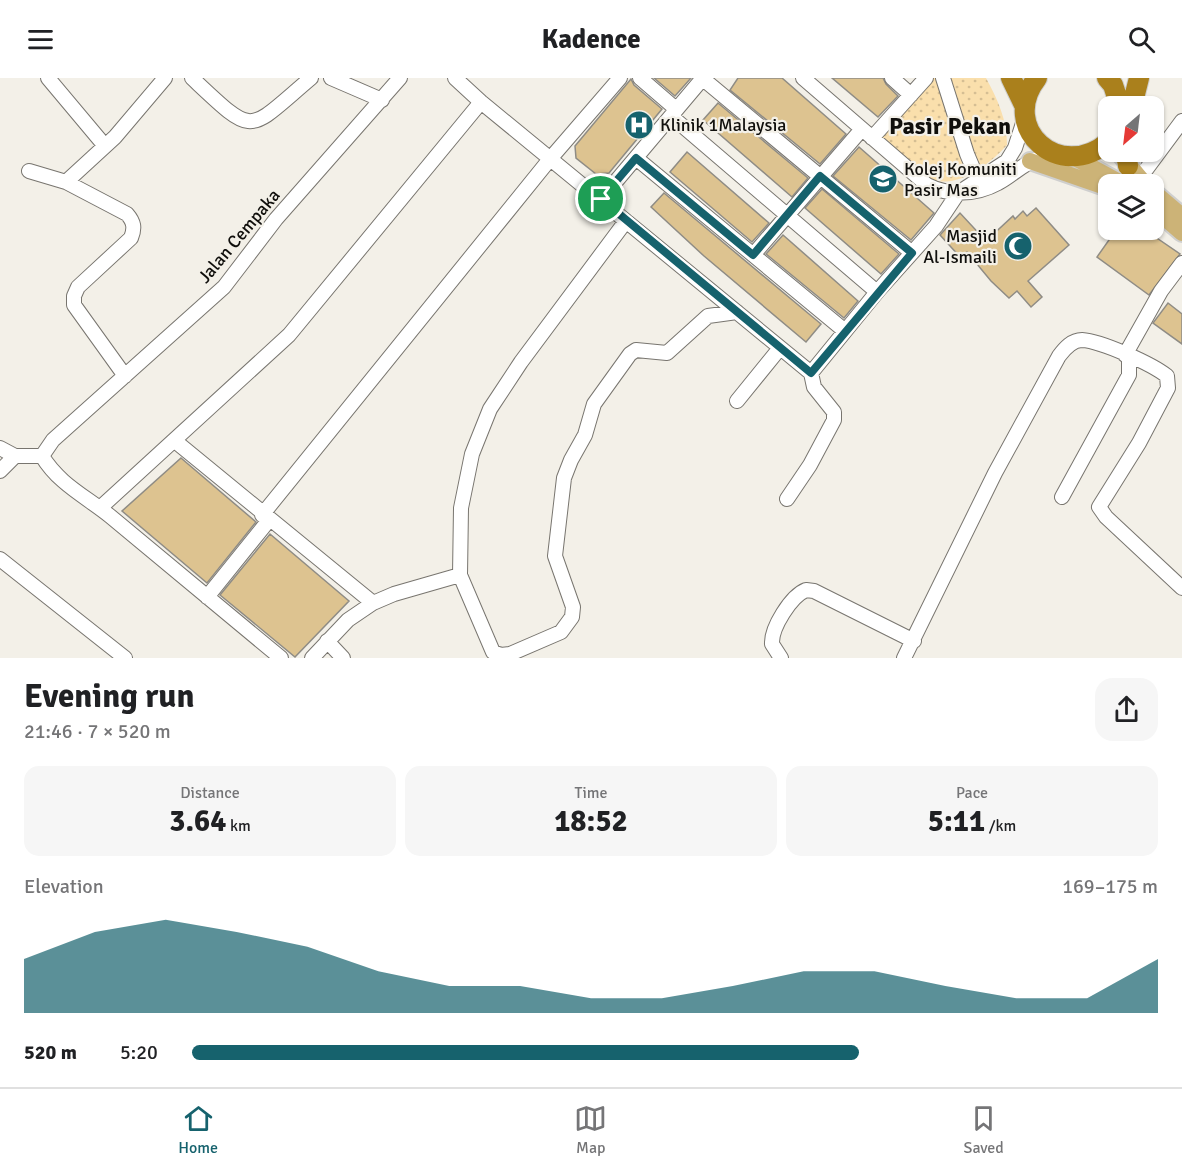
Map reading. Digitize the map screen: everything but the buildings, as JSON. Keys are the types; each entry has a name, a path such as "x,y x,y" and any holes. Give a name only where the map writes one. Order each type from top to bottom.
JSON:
{"highway":[{"path":"1011,78 1033,136 1040,144 1066,156 1093,153 1098,149"},
{"path":"1025,112 1030,87 1037,78"},
{"path":"1107,78 1119,96"},
{"path":"1124,96 1125,78"},
{"path":"1128,96 1139,78"}],"main road":[{"path":"1066,156 1130,169"},
{"path":"1030,161 1098,185"},
{"path":"1164,205 1181,226"},
{"path":"1164,215 1181,226"},
{"path":"1164,218 1181,226"}],"street":[{"path":"48,78 105,146"},
{"path":"66,182 105,146 165,78"},
{"path":"192,78 236,119 247,123 257,122 267,116 311,78"},
{"path":"331,78 382,100"},
{"name":"Jalan Cempaka","path":"42,456 53,440 224,287 276,219 400,78"},
{"path":"456,78 481,102 811,373 814,387 834,412 834,420 810,465 787,499"},
{"path":"207,597 266,517 550,159 620,78"},
{"path":"640,78 787,215 877,292"},
{"path":"601,199 703,78 912,253"},
{"path":"803,78 927,185 942,192 958,194 980,185 999,183 1030,161 1066,156"},
{"path":"892,78 911,95"},
{"path":"753,255 820,176 911,95 926,78"},
{"path":"943,78 980,185"},
{"path":"100,508 306,316 481,102"},
{"path":"980,185 1006,161 1015,148 1025,112"},
{"path":"1130,169 1182,121"},
{"path":"636,158 845,331"},
{"path":"29,171 66,182 127,214 133,221 134,230 131,238 78,287 74,296 75,305 125,376"},
{"path":"811,373 877,292 936,226 958,194"},
{"path":"626,220 520,362 490,409 472,454 461,508 460,575 493,655 510,654 561,632 572,617 573,607 558,569 556,543 564,478 585,435 594,404 630,354 636,350 667,353 697,323 708,316 737,312"},
{"path":"1062,497 1129,375 1127,356 1161,291 1182,263"},
{"path":"904,658 984,495 1059,356 1068,345 1081,340 1127,356 1167,376 1168,388 1139,443 1099,507 1106,518 1182,588"},
{"path":"737,401 780,348"},
{"path":"174,441 373,603"},
{"path":"0,448 15,456 42,456 52,472 67,486 100,508 281,658"},
{"path":"0,471 15,456"},
{"path":"0,559 125,658"},
{"path":"312,658 348,620 373,603 394,594 460,575"},
{"path":"781,658 772,644 775,629 796,598 806,590 814,591 914,641"},
{"path":"327,641 343,658"}],"shaded area":[{"path":"926,78 986,78 1001,110 1007,145 992,160 962,178 951,181 930,179 911,165 877,133"}],"place":[{"name":"Klinik 1Malaysia","path":"639,125"},
{"name":"Kolej Komuniti Pasir Mas","path":"883,179"},
{"name":"Masjid Al-Ismaili","path":"1018,246"}],"district":[{"name":"Pasir Pekan","path":"950,126"}],"route":[{"path":"636,158 753,255 820,176 912,253 811,373 601,199 636,158"}]}
